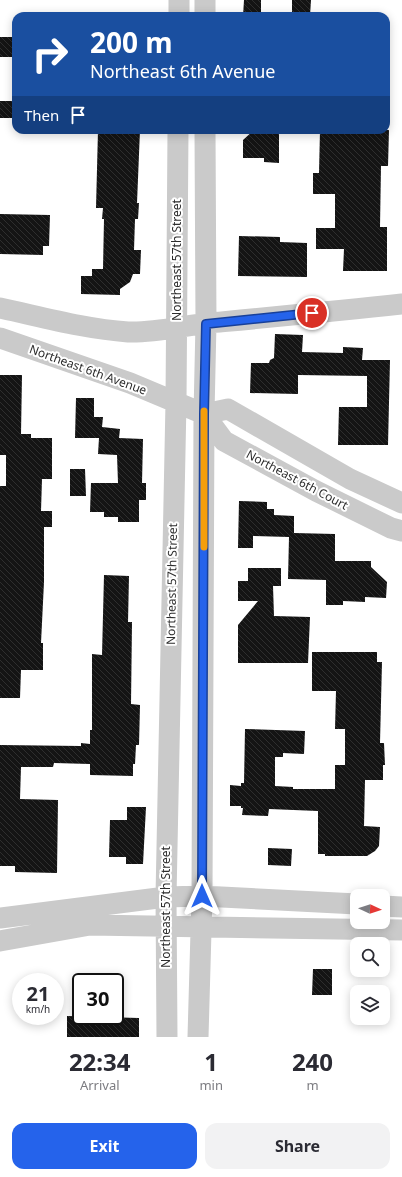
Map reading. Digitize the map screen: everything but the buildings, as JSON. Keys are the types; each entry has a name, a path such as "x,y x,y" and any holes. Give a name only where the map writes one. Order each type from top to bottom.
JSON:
{"street":[{"path":"179,0 179,12"},
{"path":"204,0 205,12"},
{"name":"Northeast 57th Street","path":"167,1037 166,897 176,402 178,134"},
{"path":"198,1037 202,896 204,414 206,324 205,134"},
{"path":"0,308 63,322 128,332 402,304"},
{"name":"Northeast 6th Avenue","path":"0,338 176,402"},
{"path":"176,402 204,414 228,409 350,479 402,503"},
{"name":"Northeast 6th Court","path":"204,414 224,441 316,491 391,528 402,531"},
{"path":"0,918 166,897 202,896 350,904"},
{"path":"390,906 402,906"},
{"path":"0,941 90,925 402,930"}],"slow traffic":[{"path":"204,411 204,547"}],"route":[{"path":"202,896 204,414 206,324 312,313"}]}
